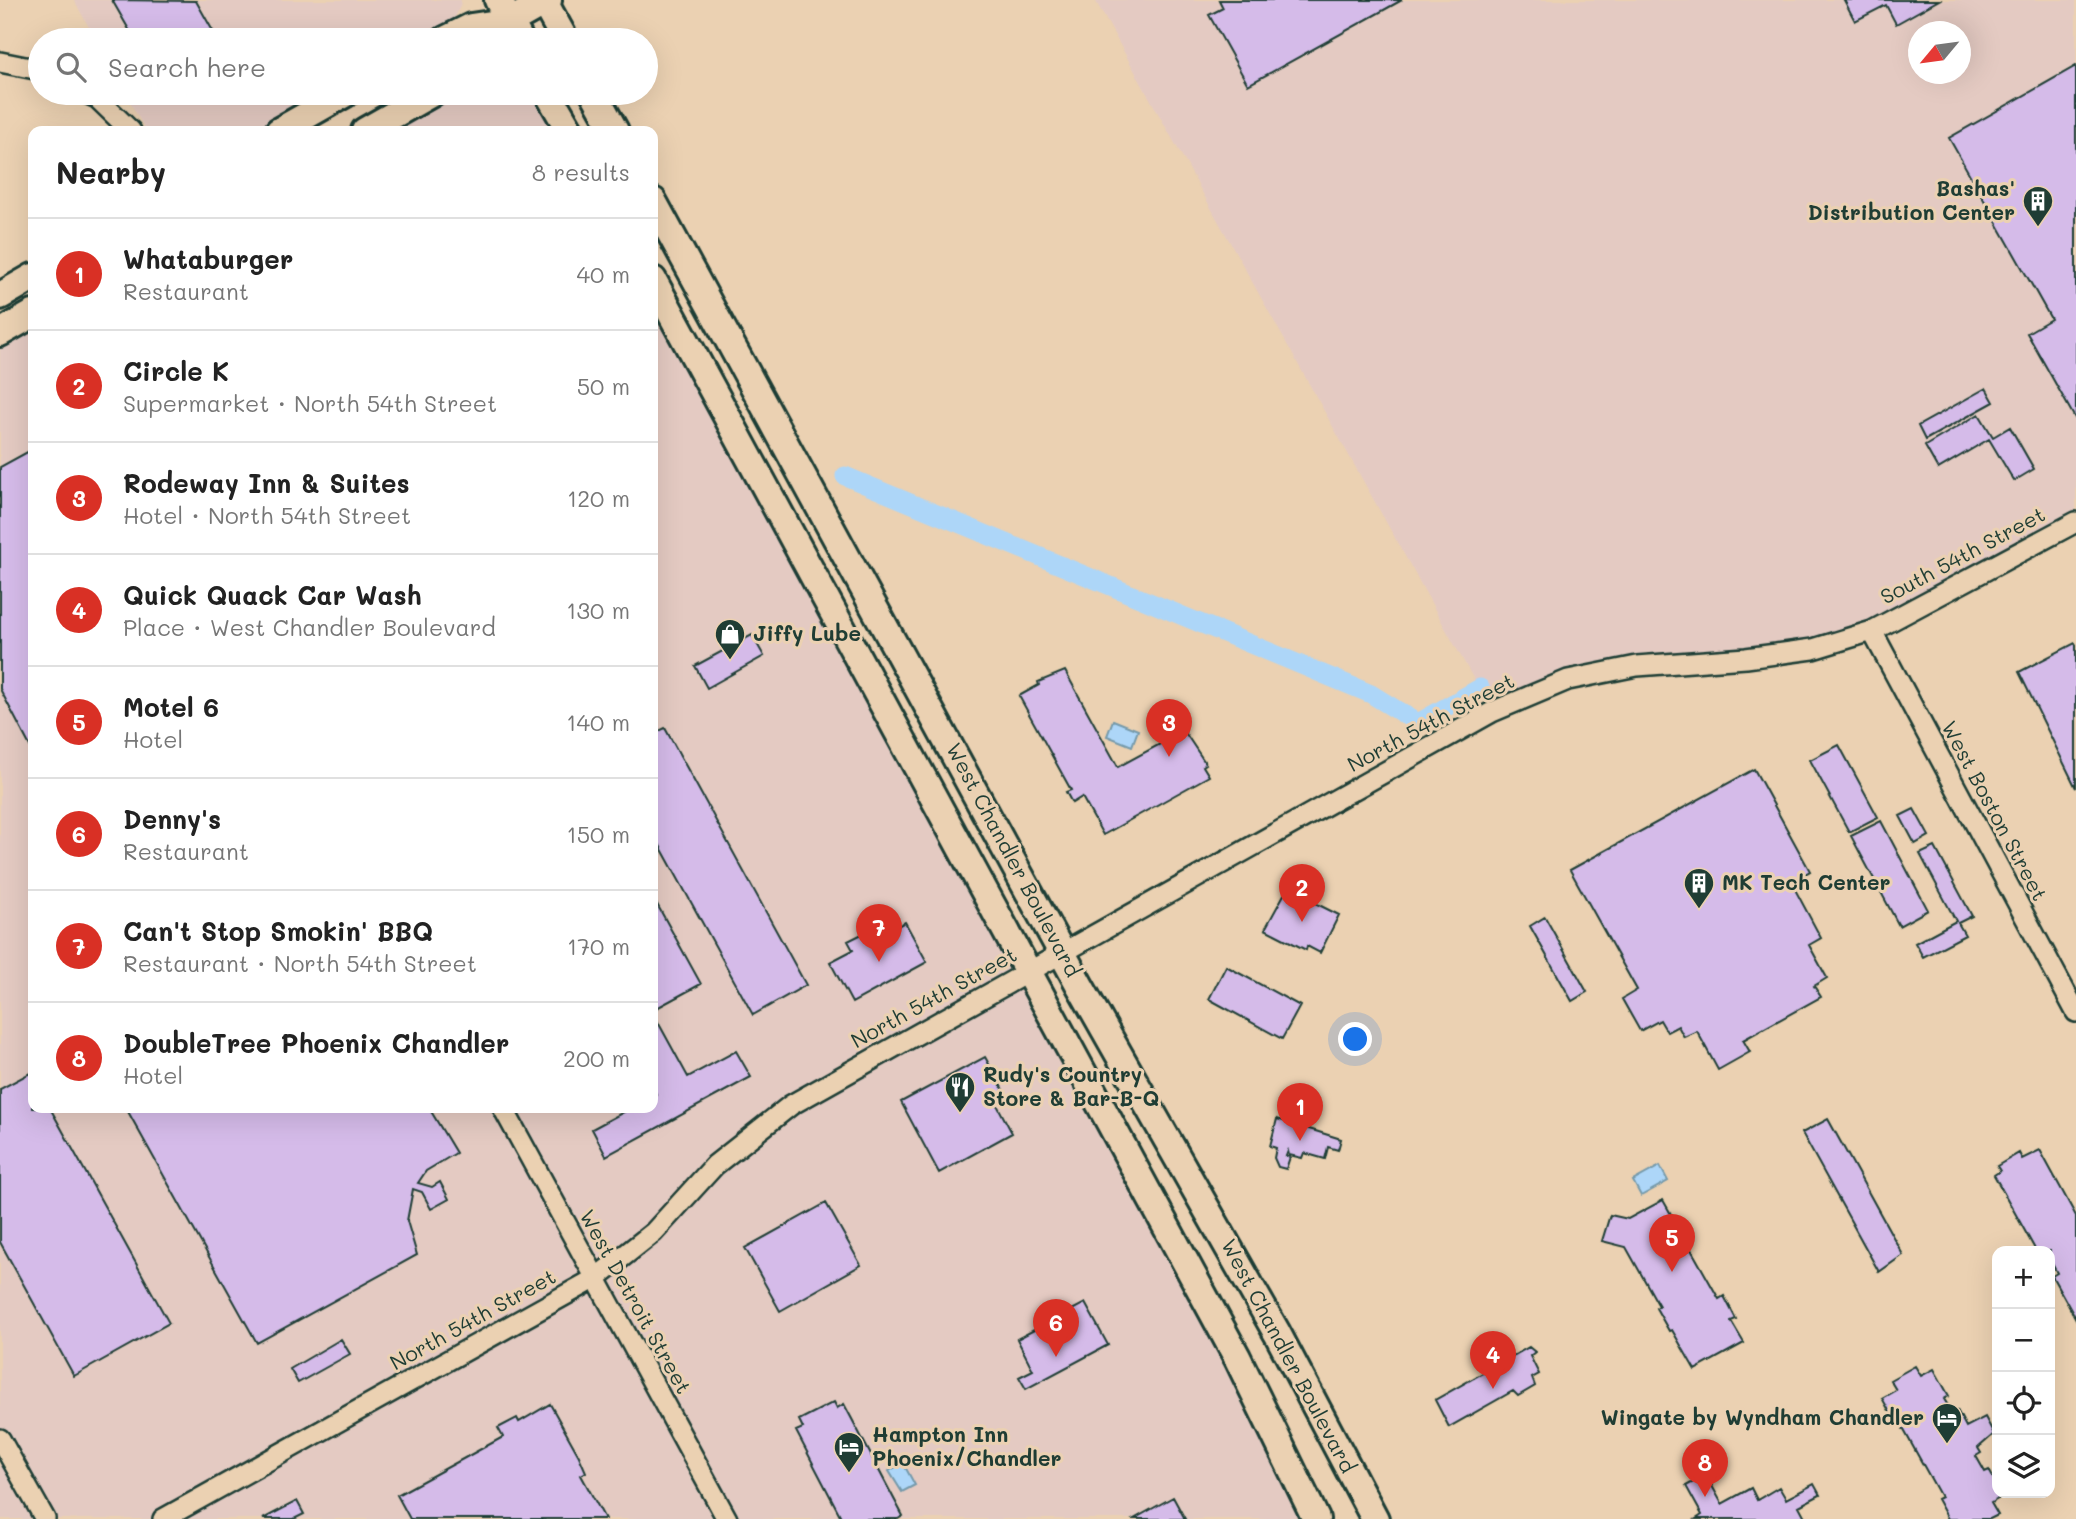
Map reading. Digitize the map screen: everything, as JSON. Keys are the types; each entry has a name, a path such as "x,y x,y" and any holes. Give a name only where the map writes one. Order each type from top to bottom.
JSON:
{"main road":[{"path":"469,28 508,25 545,1 559,28"},
{"path":"288,126 325,105"},
{"path":"374,126 411,105"},
{"path":"555,105 567,126"},
{"path":"601,105 612,126"},
{"name":"West Chandler Boulevard","path":"658,210 1062,952 1260,1303 1376,1519"},
{"path":"0,296 28,280"},
{"name":"West Chandler Boulevard","path":"658,288 1237,1357 1316,1519"},
{"path":"0,333 28,317"},
{"path":"785,523 813,537 841,588 878,612"}],"street":[{"path":"0,62 28,68"},
{"path":"104,105 126,126"},
{"name":"South 54th Street","path":"1872,631 2076,522"},
{"name":"North 54th Street","path":"163,1519 596,1278 654,1232 715,1165 791,1105 1468,725 1568,680 1637,666 1746,659 1813,649 1872,631"},
{"name":"West Boston Street","path":"1872,631 2076,1012"},
{"name":"West Detroit Street","path":"506,1113 727,1519"},
{"path":"0,1439 45,1519"}],"shaded area":[{"path":"74,0 461,0 453,22 437,28 89,28"},
{"path":"1095,0 2076,0 2076,519 1872,631 1637,666 1492,712"},
{"path":"132,105 295,105 267,126 143,126"},
{"path":"411,105 555,105 567,126 374,126"},
{"path":"658,289 1317,1519 0,1519 0,332 28,317 28,1113 658,1113"}],"water":[{"path":"1113,720 1138,730 1132,746 1107,736"},
{"path":"1660,1166 1668,1181 1641,1196 1633,1181"},
{"path":"903,1463 915,1485 902,1492 889,1471"}],"building":[{"path":"112,0 196,1 211,28 128,28"},
{"path":"1219,0 1402,0 1248,85 1209,15 1223,8"},
{"path":"1844,0 1939,0 1896,24 1886,5 1855,21"},
{"name":"Bashas' Distribution Center","path":"2076,66 2076,420 2027,333 2051,319 1949,138"},
{"path":"1986,388 1994,402 1925,440 1918,426"},
{"path":"1979,414 1993,437 2010,427 2034,469 2014,481 1989,439 1938,469 1925,446"},
{"path":"28,452 28,742 0,689 0,467"},
{"name":"Jiffy Lube","path":"752,635 764,656 707,688 695,666"},
{"path":"2075,643 2076,645 2076,788 2019,672"},
{"path":"1065,671 1118,767 1184,731 1206,764 1203,766 1209,776 1103,835 1082,797 1072,803 1066,792 1071,790 1019,696 1039,685 1038,682"},
{"path":"665,728 806,985 753,1015 658,842 658,732"},
{"path":"1839,745 1878,817 1849,832 1810,760"},
{"name":"MK Tech Center","path":"1754,769 1810,871 1791,882 1821,938 1809,945 1827,978 1814,986 1821,997 1743,1040 1750,1052 1718,1070 1697,1031 1684,1037 1678,1026 1667,1032 1660,1020 1640,1031 1622,999 1637,990 1570,870"},
{"path":"1914,809 1929,836 1915,844 1900,816"},
{"path":"1881,821 1928,910 1899,926 1851,836"},
{"path":"1935,847 1972,916 1958,923 1965,935 1923,957 1915,943 1956,921 1920,854"},
{"path":"1287,889 1339,915 1320,953 1307,946 1306,950 1265,929"},
{"path":"658,906 701,984 658,1007"},
{"path":"1545,917 1587,992 1572,1001 1530,926"},
{"path":"905,922 927,962 852,1003 830,962 853,950 848,941 868,931 873,939"},
{"path":"1226,966 1300,1006 1282,1039 1209,999"},
{"path":"658,1022 688,1077 736,1051 751,1077 606,1156 592,1129 622,1113 658,1113"},
{"path":"985,1057 1006,1095 995,1101 1012,1133 939,1173 901,1102"},
{"path":"28,1074 28,1113 53,1113 169,1323 74,1376 0,1242 0,1089"},
{"path":"129,1113 432,1113 456,1153 426,1171 418,1183 432,1187 440,1182 449,1199 431,1209 422,1192 413,1189 407,1221 417,1255 257,1343"},
{"path":"1277,1119 1341,1139 1338,1150 1328,1147 1325,1159 1304,1153 1302,1158 1289,1155 1288,1151 1286,1156 1290,1157 1286,1169 1278,1167 1274,1158 1276,1148 1270,1146"},
{"path":"1828,1119 1903,1255 1879,1272 1802,1133"},
{"path":"2040,1150 2076,1216 2076,1319 2055,1281 2055,1246 2033,1246 1994,1175 2000,1171 1997,1166 2019,1153 2022,1159"},
{"path":"1663,1200 1676,1223 1681,1220 1693,1241 1688,1244 1719,1299 1724,1296 1736,1319 1731,1321 1744,1343 1695,1370 1656,1308 1659,1306 1626,1247 1602,1241 1610,1215 1628,1219"},
{"path":"826,1203 861,1265 780,1311 745,1248"},
{"path":"1085,1303 1108,1345 1026,1389 1019,1377 1033,1370 1017,1339"},
{"path":"341,1339 350,1354 298,1383 290,1369"},
{"path":"1529,1347 1535,1352 1530,1356 1539,1374 1532,1378 1535,1386 1518,1396 1513,1391 1449,1427 1435,1400"},
{"name":"Wingate by Wyndham Chandler","path":"1915,1366 1921,1376 1934,1369 1949,1396 1944,1399 1952,1412 1957,1410 1966,1427 1985,1417 1992,1436 1978,1448 1981,1453 1976,1456 1985,1472 1989,1470 1992,1476 1992,1498 2000,1498 1991,1503 1998,1515 1990,1519 1948,1519 1937,1499 1941,1497 1900,1423 1897,1425 1882,1398 1896,1390 1890,1380"},
{"name":"Hampton Inn Phoenix/Chandler","path":"834,1402 837,1408 844,1404 903,1516 898,1519 842,1519 796,1431 803,1428 799,1420"},
{"path":"550,1404 579,1456 586,1472 581,1475 605,1519 410,1519 397,1495 503,1437 498,1428 517,1418 519,1422"},
{"path":"1706,1475 1722,1504 1751,1488 1757,1500 1779,1487 1786,1499 1814,1484 1820,1495 1799,1506 1806,1519 1696,1519 1702,1515 1686,1486"},
{"path":"1173,1497 1185,1519 1134,1519"},
{"path":"297,1501 304,1514 294,1519 263,1519"}],"waterway":[{"path":"845,476 1371,694 1418,723 1480,688"}],"place":[{"name":"Bashas' Distribution Center","path":"2038,228"},
{"name":"Jiffy Lube","path":"730,661"},
{"name":"Rodeway Inn & Suites","path":"1169,757"},
{"name":"MK Tech Center","path":"1699,910"},
{"name":"Circle K","path":"1302,922"},
{"name":"Can't Stop Smokin' BBQ","path":"879,962"},
{"name":"Rudy's Country Store & Bar-B-Q","path":"960,1114"},
{"name":"Whataburger","path":"1300,1141"},
{"name":"Motel 6","path":"1672,1272"},
{"name":"Denny's","path":"1056,1357"},
{"name":"Quick Quack Car Wash","path":"1493,1389"},
{"name":"Wingate by Wyndham Chandler","path":"1947,1445"},
{"name":"Hampton Inn Phoenix/Chandler","path":"849,1474"},
{"name":"DoubleTree Phoenix Chandler","path":"1705,1497"}]}
